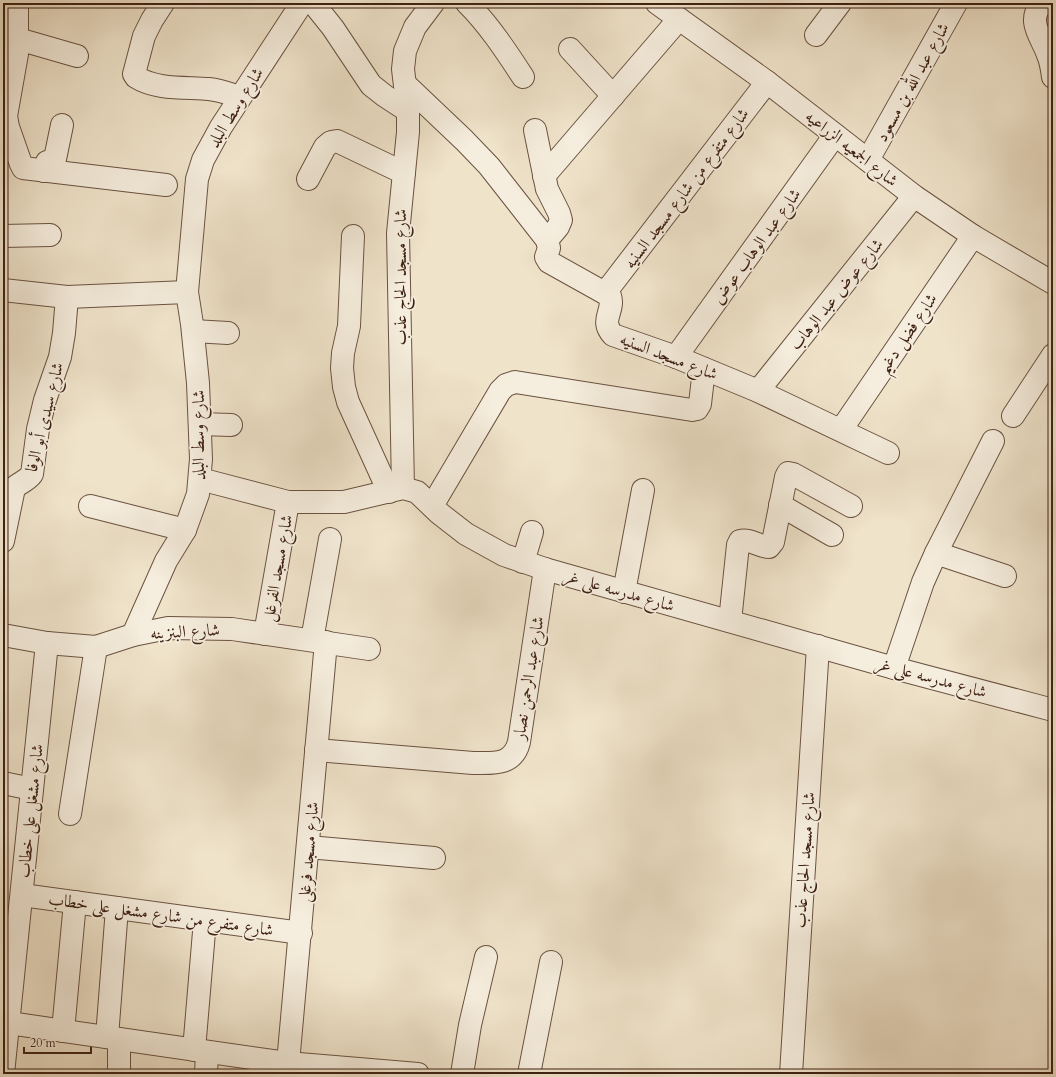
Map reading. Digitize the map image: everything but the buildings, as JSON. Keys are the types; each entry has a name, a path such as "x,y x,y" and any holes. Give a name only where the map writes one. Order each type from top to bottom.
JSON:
{"street":[{"path":"18,3 18,39 15,68 5,118 23,168 166,185"},
{"path":"163,3 144,36 134,74 136,77 155,84 210,89 239,97"},
{"name":"شارع وسط البلد","path":"133,635 166,561 185,530 198,494 201,460 198,383 193,331 187,292 197,179 203,160 220,127 302,3"},
{"path":"313,3 333,28 371,85 408,111"},
{"name":"شارع مسجد الحاج عذب","path":"396,490 398,233 408,132 408,111 403,69 405,51 415,27 433,3"},
{"path":"467,3 501,44 523,77"},
{"name":"شارع الجمعيه الزراعيه","path":"658,3 678,19 767,82 914,196 973,236 1053,283"},
{"path":"816,35 840,3"},
{"name":"شارع عبد الله بن مسعود","path":"868,160 956,3"},
{"path":"1043,3 1039,7 1035,17 1035,27 1048,56 1053,77"},
{"path":"544,176 678,19"},
{"path":"18,39 77,56"},
{"path":"570,49 613,96"},
{"name":"شارع متفرع من شارع مسجد السنيه","path":"605,293 767,82"},
{"path":"405,84 454,130 489,166 547,240 548,248 546,257 549,262 605,293"},
{"path":"44,171 47,162 55,159 62,125"},
{"path":"535,130 547,189 561,220 558,227 547,240"},
{"name":"شارع عبد الوهاب عوض","path":"676,357 835,135"},
{"path":"308,179 325,147 330,142 337,141 404,173"},
{"name":"شارع عوض عبد الوهاب","path":"758,391 914,196"},
{"path":"3,236 50,235"},
{"path":"200,479 288,502 344,502 396,490 348,402 344,387 342,368 343,353 349,326 353,236"},
{"name":"شارع فضل دغيم","path":"841,430 973,236"},
{"path":"3,290 67,297 187,292"},
{"name":"شارع مسجد السنيه","path":"605,293 610,296 612,301 606,321 608,330 612,335 676,357 758,391 888,453"},
{"name":"شارع سيدى أبو الوفا","path":"4,532 14,488 28,480 32,474 38,429 45,400 60,357 67,297"},
{"path":"193,331 228,333"},
{"path":"1013,416 1053,355"},
{"path":"432,506 500,391 506,384 515,382 692,410 697,409 700,404 704,368"},
{"path":"200,424 231,425"},
{"path":"894,668 923,582 936,553 993,441"},
{"path":"730,621 738,545 740,541 745,540 764,547 769,547 773,542 788,473 793,474 851,506"},
{"name":"شارع مدرسه على غر","path":"396,490 417,492 466,534 504,555 523,562 894,668 1053,710"},
{"path":"624,592 643,490"},
{"name":"شارع مسجد الفرغل","path":"265,634 288,502"},
{"path":"780,505 832,535"},
{"path":"90,506 185,530"},
{"path":"523,562 532,532"},
{"name":"شارع مسجد فرغلى","path":"287,1068 301,933 316,750 319,641 330,538"},
{"path":"936,553 1005,576"},
{"name":"شارع عبد الرحمن نصار","path":"316,750 473,763 498,762 509,758 514,753 519,742 545,569"},
{"name":"شارع البنزينه","path":"3,635 47,643 96,647 133,635 168,628 200,627 232,629 369,649"},
{"name":"شارع مشغل على خطاب","path":"3,1074 7,1017 22,895 47,643"},
{"name":"شارع مسجد الحاج عذب","path":"791,1074 818,646"},
{"path":"70,814 96,647"},
{"path":"3,783 32,789"},
{"path":"308,847 434,858"},
{"name":"شارع متفرع من شارع مشغل على خطاب","path":"22,895 301,933"},
{"path":"63,1031 75,902"},
{"path":"117,908 113,1038 119,1074"},
{"path":"205,920 200,1051 206,1074"},
{"path":"462,1074 470,1025 486,957"},
{"path":"529,1074 551,962"},
{"path":"7,1017 63,1031 200,1051 287,1068 418,1074"}]}
